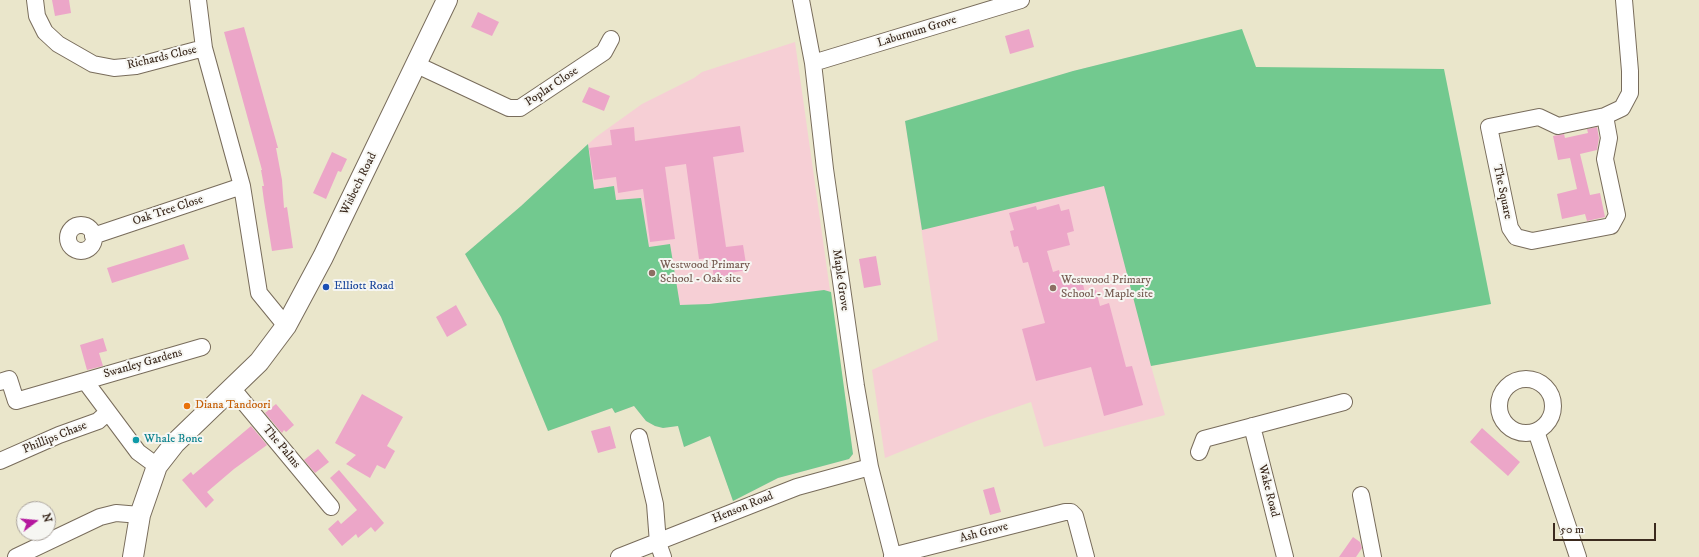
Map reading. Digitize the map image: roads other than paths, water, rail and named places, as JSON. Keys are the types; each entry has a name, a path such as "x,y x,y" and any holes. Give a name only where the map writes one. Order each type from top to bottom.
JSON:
{"main road":[{"name":"Wisbech Road","path":"133,557 140,515 157,466 175,443 259,362 286,326 323,257 447,0"}],"street":[{"name":"Richards Close","path":"35,0 37,16 45,32 58,44 93,64 114,68 136,66 204,48"},
{"path":"198,0 204,48 242,186 259,293 286,326"},
{"name":"Maple Grove","path":"801,0 813,63 825,169 849,344 870,467 892,557"},
{"name":"Laburnum Grove","path":"813,63 1021,0"},
{"path":"1605,116 1622,108 1630,93 1630,71 1624,0"},
{"name":"Poplar Close","path":"416,65 509,108 520,108 604,52 611,39"},
{"name":"The Square","path":"1605,116 1609,138 1605,159 1617,215 1611,226 1532,241 1516,237 1510,228 1489,127 1539,117 1558,126 1605,116"},
{"name":"Oak Tree Close","path":"94,236 242,186"},
{"name":"Swanley Gardens","path":"0,382 9,379 16,401 202,347"},
{"name":"Swanley Gardens","path":"85,381 138,452 157,466"},
{"name":"The Palms","path":"232,388 331,507"},
{"path":"1199,452 1204,439 1344,402"},
{"name":"Phillips Chase","path":"0,461 58,435 98,421 108,412"},
{"name":"Wake Road","path":"1252,426 1285,557"},
{"path":"1536,431 1578,557"},
{"path":"639,437 655,504 660,550"},
{"name":"Henson Road","path":"619,557 660,550 797,487 870,467"},
{"path":"1361,495 1373,557"},
{"name":"Ash Grove","path":"892,557 1065,512 1071,512 1075,516 1086,557"},
{"path":"16,557 100,517 116,513 140,515"}],"place":[{"name":"Westwood Primary School - Oak site","path":"652,273"},
{"name":"Elliott Road","path":"326,287"},
{"name":"Westwood Primary School - Maple site","path":"1053,288"},
{"name":"Diana Tandoori","path":"187,406"},
{"name":"Whale Bone","path":"136,440"}]}
